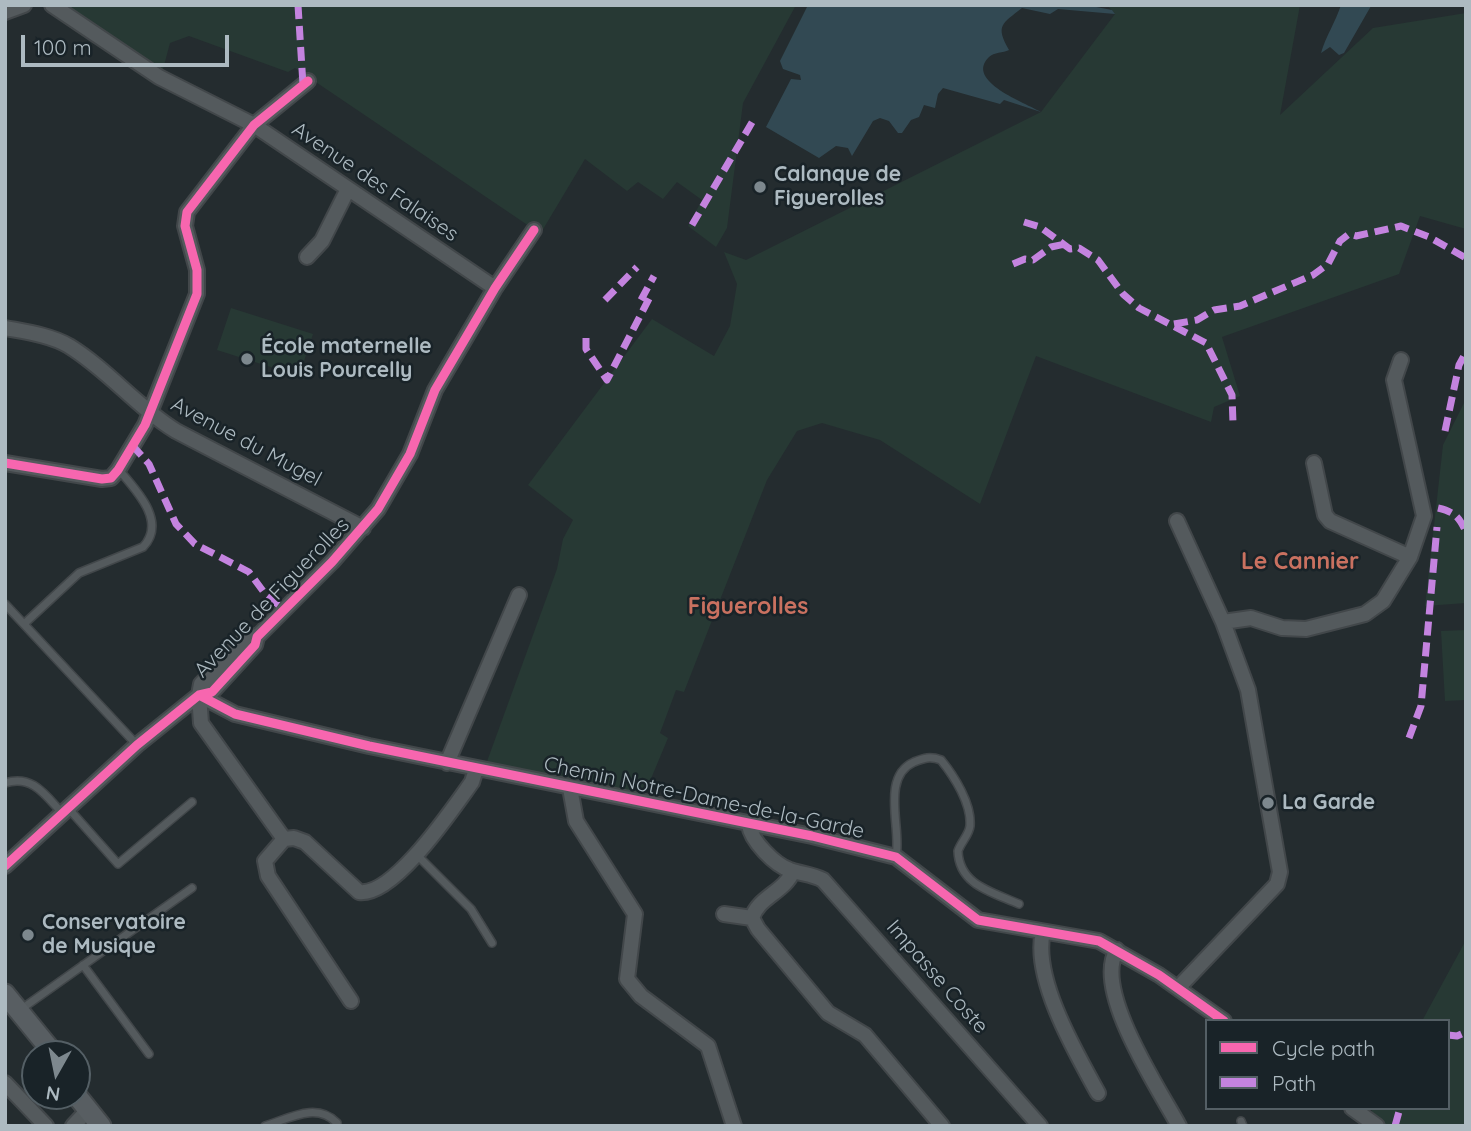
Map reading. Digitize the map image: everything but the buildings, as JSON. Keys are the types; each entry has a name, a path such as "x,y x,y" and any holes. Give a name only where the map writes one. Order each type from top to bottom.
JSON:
{"street":[{"path":"5,12 24,5"},
{"name":"Avenue des Falaises","path":"52,5 159,77 254,125 495,288"},
{"path":"5,463 102,480 111,478 118,470 145,425 197,294 197,270 185,226 187,212 254,125 308,81"},
{"path":"307,257 322,241 348,189"},
{"name":"Avenue de Figuerolles","path":"199,695 201,684 248,636 257,637 363,528 410,454 435,390 495,288 534,230"},
{"name":"Avenue du Mugel","path":"5,328 68,345 113,378 149,412 176,431 363,528"},
{"path":"1223,622 1251,618 1295,630 1365,614 1383,601 1410,556 1422,529 1423,505 1394,380 1401,360"},
{"path":"1314,463 1325,515 1329,521 1410,556"},
{"path":"1177,521 1223,622 1248,690 1280,872 1276,884 1178,988"},
{"path":"447,763 519,595"},
{"path":"5,866 137,745 199,695"},
{"path":"199,695 201,723 284,839"},
{"name":"Chemin Notre-Dame-de-la-Garde","path":"199,695 220,708 246,717 447,763 822,838 896,857 978,920 1099,941 1178,988 1221,1019"},
{"path":"351,1000 268,876 265,862 284,839 294,838 305,842 363,893 371,891 418,856 472,782 476,769"},
{"path":"570,788 576,821 635,914 627,979 641,996 708,1046 734,1126"},
{"name":"Impasse Coste","path":"749,825 750,832 776,862 793,871 812,874 823,880 1040,1126"},
{"path":"752,918 755,908 789,882 793,871"},
{"path":"724,914 752,918 828,1013 864,1035 942,1126"},
{"path":"1043,932 1041,956 1048,985 1074,1049 1098,1093"},
{"path":"1117,950 1110,974 1121,1016 1178,1126"},
{"path":"5,994 43,1040"},
{"path":"5,1083 46,1126"},
{"path":"1355,1110 1377,1126"},
{"path":"73,1126 88,1111"}],"lane":[{"path":"23,624 73,577 143,547 150,540 155,530 153,518 134,487 118,470"},
{"path":"5,604 137,745"},
{"path":"896,857 899,840 894,810 901,774 909,764 933,757 941,760 953,775 970,821 969,831 958,851 965,875 975,885 1019,904"},
{"path":"5,783 25,781 38,787 118,864 192,802"},
{"path":"418,856 471,909 492,943"},
{"path":"19,1011 192,888"},
{"path":"83,965 149,1054"},
{"path":"265,1126 315,1110 328,1114 337,1123"}],"green space":[{"path":"67,5 796,5 743,103 727,228 716,247 688,226 702,200 677,182 663,199 638,182 627,191 585,159 542,231 532,224 529,226 295,68 288,72 189,36 170,43 162,73"},
{"path":"1107,5 1300,5 1280,115 1373,28 1466,13 1466,229 1420,216 1399,274 1222,337 1240,396 1214,407 1211,422 1036,356 980,504 880,440 822,423 797,431 767,480 684,692 676,690 660,733 668,738 645,793 485,767 557,569 563,539 573,520 528,485 652,319 714,356 730,326 737,284 724,252 746,260 1041,112 1115,14"},
{"path":"231,308 313,334 299,376 217,350"},
{"path":"1466,399 1466,603 1425,606 1443,445"},
{"path":"1466,630 1466,700 1445,701 1441,631"},
{"path":"1466,940 1466,1126 1388,1126 1370,1114 1372,1110 1450,1110 1450,1019 1423,1019"}],"water":[{"path":"808,5 1086,5 1112,10 1115,14 1058,9 1050,14 1022,8 1005,22 1002,35 1009,50 989,57 983,66 984,74 1000,90 1041,112 1004,100 1000,104 943,88 938,94 935,108 924,105 919,117 911,120 902,133 898,133 889,121 880,118 873,121 852,156 848,148 836,146 819,158 766,127 791,79 801,80 800,75 783,69 780,61"},
{"path":"1341,5 1371,6 1344,53 1339,55 1330,47 1321,53 1325,41"}],"marked path":[{"path":"298,5 303,85"},
{"path":"692,225 754,119"},
{"path":"1024,222 1040,227 1070,249 1079,248 1098,260 1123,294 1139,308 1206,343 1232,395 1233,423"},
{"path":"1174,324 1197,320 1214,310 1240,306 1313,275 1328,264 1340,241 1349,234 1356,236 1401,226 1429,237 1466,258"},
{"path":"1013,264 1025,259 1033,260 1051,247 1065,244"},
{"path":"605,300 637,267"},
{"path":"641,300 654,276"},
{"path":"586,338 586,349 607,380 652,293"},
{"path":"1445,431 1459,365 1466,352"},
{"path":"132,445 149,464 176,524 195,544 249,572 266,595 284,609"},
{"path":"1438,508 1456,516 1466,532"},
{"path":"1409,738 1421,706 1437,527"},
{"path":"1450,1035 1457,1036 1466,1032"},
{"path":"1395,1126 1399,1110"}],"cycle path":[{"path":"5,463 102,479 111,478 118,470 145,425 197,294 197,270 185,226 187,212 254,125 308,81"},
{"path":"5,866 137,745 199,695 212,692 255,645 257,637 332,562 378,509 410,454 435,390 495,288 534,230"},
{"path":"199,695 235,714 369,746 812,836 896,857 978,920 1099,941 1159,975 1221,1019"}],"place":[{"name":"Calanque de Figuerolles","path":"760,187"},
{"name":"École maternelle Louis Pourcelly","path":"247,359"},
{"name":"La Garde","path":"1268,803"},
{"name":"Conservatoire de Musique","path":"28,935"}],"district":[{"name":"Le Cannier","path":"1300,562"},
{"name":"Figuerolles","path":"748,607"}]}
